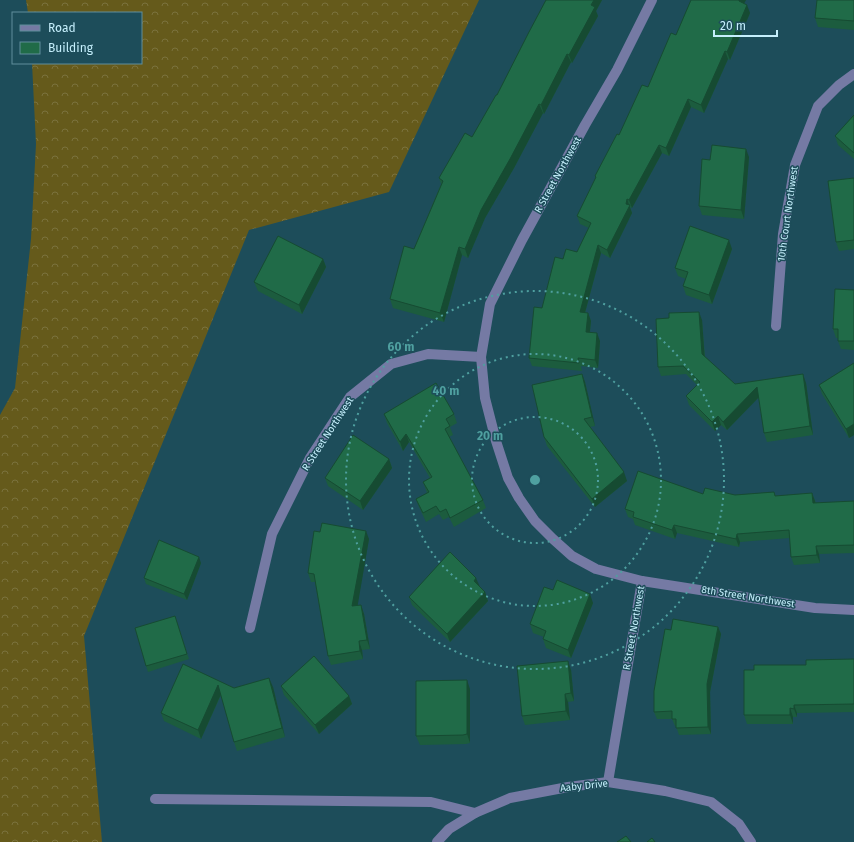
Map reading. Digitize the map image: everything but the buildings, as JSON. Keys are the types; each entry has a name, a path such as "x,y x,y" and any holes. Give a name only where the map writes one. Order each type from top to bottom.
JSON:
{"street":[{"name":"R Street Northwest","path":"608,782 642,581 596,569 572,556 535,521 519,498 508,478 484,398 481,357 490,304 522,240 617,70 652,0"},
{"name":"10th Court Northwest","path":"776,326 783,234 795,165 818,106 839,85 854,74"},
{"name":"R Street Northwest","path":"250,628 272,534 310,458 350,397 391,364 428,354 481,357"},
{"name":"8th Street Northwest","path":"642,581 815,608 854,610"},
{"name":"Aaby Drive","path":"437,842 449,829 475,813 510,798 568,787 608,782 710,802 739,824 751,842"},
{"path":"155,799 431,802 475,813"}],"green space":[{"path":"26,0 479,0 389,192 249,230 84,636 102,842 0,842 0,415 15,388 31,239 36,144 32,64 142,64 142,12 28,12"}]}
